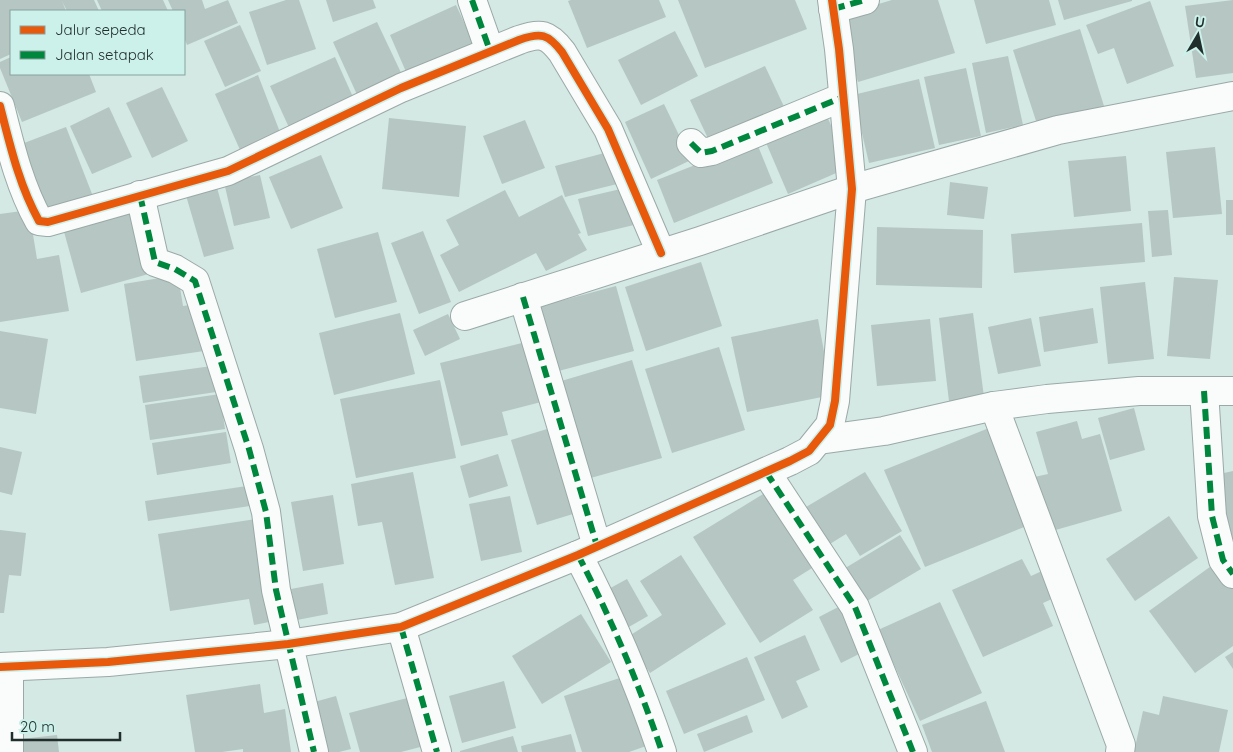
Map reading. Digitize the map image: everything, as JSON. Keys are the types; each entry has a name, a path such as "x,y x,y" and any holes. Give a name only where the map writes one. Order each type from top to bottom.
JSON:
{"street":[{"path":"472,0 490,51"},
{"path":"9,752 4,667 108,662 288,644 402,627 588,550 766,472 809,451 830,425 835,401 852,189 832,5 865,0"},
{"path":"0,106 16,168 30,205 39,221 48,222 238,167 289,140 401,88 533,35 544,36 554,41 562,52 608,129 661,253"},
{"path":"465,316 852,189 1058,130 1233,96"},
{"path":"691,143 701,153 712,152 843,97"},
{"path":"140,195 155,262 175,269 195,280 249,449 266,512 276,590 314,752"},
{"path":"523,297 588,550 605,606 662,752"},
{"path":"819,440 884,431 994,406 1047,399 1139,391 1233,391"},
{"path":"1204,391 1212,516 1223,560 1233,574"},
{"path":"994,406 1121,745 1120,752"},
{"path":"766,472 855,608 913,752"},
{"path":"402,627 437,752"}],"building":[{"path":"0,0 94,0 99,10 66,10 62,1 66,10 10,10 10,54 0,59"},
{"path":"97,0 163,0 168,10 102,10"},
{"path":"168,0 202,0 205,9 228,0 238,23 187,45 185,40 185,10 173,10"},
{"path":"286,0 299,0 316,49 267,65 249,12"},
{"path":"326,0 373,0 376,8 333,22"},
{"path":"659,0 666,17 587,48 568,1"},
{"path":"678,0 795,0 807,29 705,68"},
{"path":"892,0 938,0 955,53 858,82 838,16"},
{"path":"974,0 1049,0 1056,25 986,44"},
{"path":"1058,0 1132,0 1132,1 1064,20"},
{"path":"1233,0 1233,73 1196,78 1185,6"},
{"path":"1150,1 1174,66 1127,84 1114,48 1098,54 1086,25"},
{"path":"456,5 474,44 407,74 390,35"},
{"path":"377,22 404,79 359,99 333,42"},
{"path":"240,25 261,71 225,87 204,41"},
{"path":"1080,29 1104,106 1038,127 1013,50"},
{"path":"675,31 698,76 641,105 618,60"},
{"path":"1008,56 1023,125 986,133 972,63"},
{"path":"10,57 10,75 89,75 96,92 22,122 0,68 0,62"},
{"path":"335,57 357,106 292,134 270,86"},
{"path":"765,66 787,113 712,147 690,100"},
{"path":"966,68 981,136 939,145 924,77"},
{"path":"258,75 283,140 245,161 215,94"},
{"path":"919,79 935,148 869,163 853,95"},
{"path":"162,87 188,141 152,158 126,103"},
{"path":"664,104 691,160 651,179 625,122"},
{"path":"109,107 132,157 92,174 70,126"},
{"path":"825,112 850,167 788,194 764,138"},
{"path":"389,118 466,126 459,197 382,189"},
{"path":"525,120 545,168 502,184 483,136"},
{"path":"66,127 94,199 47,217 19,145"},
{"path":"756,141 773,183 674,223 657,180"},
{"path":"1215,147 1222,214 1173,218 1166,152"},
{"path":"612,151 621,183 565,197 555,166"},
{"path":"321,155 343,208 291,229 269,177"},
{"path":"1126,156 1131,211 1074,217 1068,161"},
{"path":"260,175 270,218 234,226 224,182"},
{"path":"950,182 988,187 984,219 947,215"},
{"path":"216,184 234,249 204,257 185,192"},
{"path":"629,187 638,224 588,236 578,199"},
{"path":"505,190 519,217 562,195 581,233 578,234 587,250 546,271 536,253 459,292 440,255 459,245 446,220"},
{"path":"1226,200 1233,200 1233,235 1226,235"},
{"path":"132,202 152,273 81,293 61,221"},
{"path":"29,210 37,259 59,255 69,311 0,322 0,214"},
{"path":"1168,210 1172,255 1152,257 1148,211"},
{"path":"1142,223 1145,262 1014,273 1011,234"},
{"path":"877,227 983,230 982,288 876,285"},
{"path":"423,231 451,302 419,314 391,243"},
{"path":"378,232 397,302 335,318 317,249"},
{"path":"701,262 722,326 646,351 625,287"},
{"path":"178,275 183,306 197,304 204,351 136,361 124,284"},
{"path":"1174,277 1218,280 1210,359 1167,356"},
{"path":"1145,282 1154,359 1108,364 1100,287"},
{"path":"616,286 634,351 551,373 534,308"},
{"path":"1093,308 1098,343 1044,352 1039,317"},
{"path":"400,313 415,374 334,395 319,333"},
{"path":"973,313 984,397 949,401 939,318"},
{"path":"448,314 460,339 425,356 413,330"},
{"path":"1031,318 1041,366 998,374 988,327"},
{"path":"818,319 832,395 747,412 731,337"},
{"path":"930,319 936,381 877,386 871,325"},
{"path":"0,331 48,339 36,414 0,408"},
{"path":"530,341 545,401 502,412 508,435 461,446 440,363"},
{"path":"719,347 745,430 672,453 645,369"},
{"path":"632,360 662,458 587,479 558,382"},
{"path":"212,366 216,392 143,403 139,376"},
{"path":"440,380 456,458 356,478 340,399"},
{"path":"220,394 225,429 150,440 145,405"},
{"path":"1134,408 1145,450 1110,460 1098,418"},
{"path":"1077,421 1082,439 1100,434 1122,511 1045,533 1030,478 1048,474 1036,432"},
{"path":"557,426 575,486 566,489 573,514 537,525 511,440"},
{"path":"994,426 1034,523 925,567 884,470"},
{"path":"226,432 231,463 157,475 152,443"},
{"path":"0,447 22,452 12,495 0,492"},
{"path":"498,454 508,486 469,498 460,466"},
{"path":"1233,471 1233,543 1232,543 1215,475"},
{"path":"413,472 434,578 395,585 382,522 358,526 351,484"},
{"path":"865,472 902,531 860,556 846,534 825,547 801,510"},
{"path":"247,486 250,506 148,521 145,501"},
{"path":"773,488 820,563 793,580 813,610 760,643 693,537"},
{"path":"333,495 344,564 303,571 291,502"},
{"path":"510,496 522,552 481,561 469,504"},
{"path":"1169,516 1198,558 1135,601 1106,559"},
{"path":"262,518 265,598 269,622 254,625 249,599 170,611 158,534"},
{"path":"0,530 26,533 21,576 9,575 4,613 0,613"},
{"path":"900,535 921,569 862,604 842,570"},
{"path":"681,555 726,624 650,673 626,638 662,615 640,581"},
{"path":"1022,559 1031,576 1042,571 1054,598 1043,603 1053,626 983,657 952,590"},
{"path":"1214,564 1233,589 1233,646 1195,673 1149,611"},
{"path":"627,579 648,616 627,628 605,591"},
{"path":"323,583 328,614 297,620 291,589"},
{"path":"940,602 982,693 920,721 878,630"},
{"path":"846,603 869,649 841,663 819,617"},
{"path":"581,614 611,662 542,704 512,656"},
{"path":"805,635 820,670 796,681 808,707 782,719 754,657"},
{"path":"1233,652 1233,669 1225,657"},
{"path":"747,657 765,700 684,734 666,691"},
{"path":"626,676 649,745 629,752 582,752 564,696"},
{"path":"504,681 516,728 462,743 449,696"},
{"path":"260,684 264,713 285,709 291,752 243,752 243,749 222,752 195,752 186,695"},
{"path":"336,696 351,749 339,752 320,752 307,704"},
{"path":"415,696 428,745 401,752 360,752 349,713"},
{"path":"1163,696 1228,710 1219,752 1134,752 1143,711 1159,715"},
{"path":"986,701 1005,752 932,752 922,725"},
{"path":"747,715 753,732 704,752 697,734"},
{"path":"571,734 576,752 522,752 521,746"},
{"path":"57,735 59,752 13,752 12,740"},
{"path":"513,736 518,752 460,752 460,751"}],"marked path":[{"path":"472,0 490,51"},
{"path":"833,9 865,0"},
{"path":"691,143 701,153 712,151 843,97"},
{"path":"140,195 155,262 175,269 195,281 249,449 266,512 276,590 314,752"},
{"path":"523,297 597,546"},
{"path":"1204,391 1212,516 1223,560 1233,574"},
{"path":"766,472 855,607 913,752"},
{"path":"578,555 624,652 662,752"},
{"path":"401,627 437,752"}],"cycle path":[{"path":"0,667 108,662 288,644 401,627 578,555 809,451 830,425 835,401 852,189 839,49 832,0"},
{"path":"0,106 16,165 26,193 39,221 48,222 228,171 401,88 519,40 533,36 544,36 552,41 562,52 608,129 661,253"}]}
